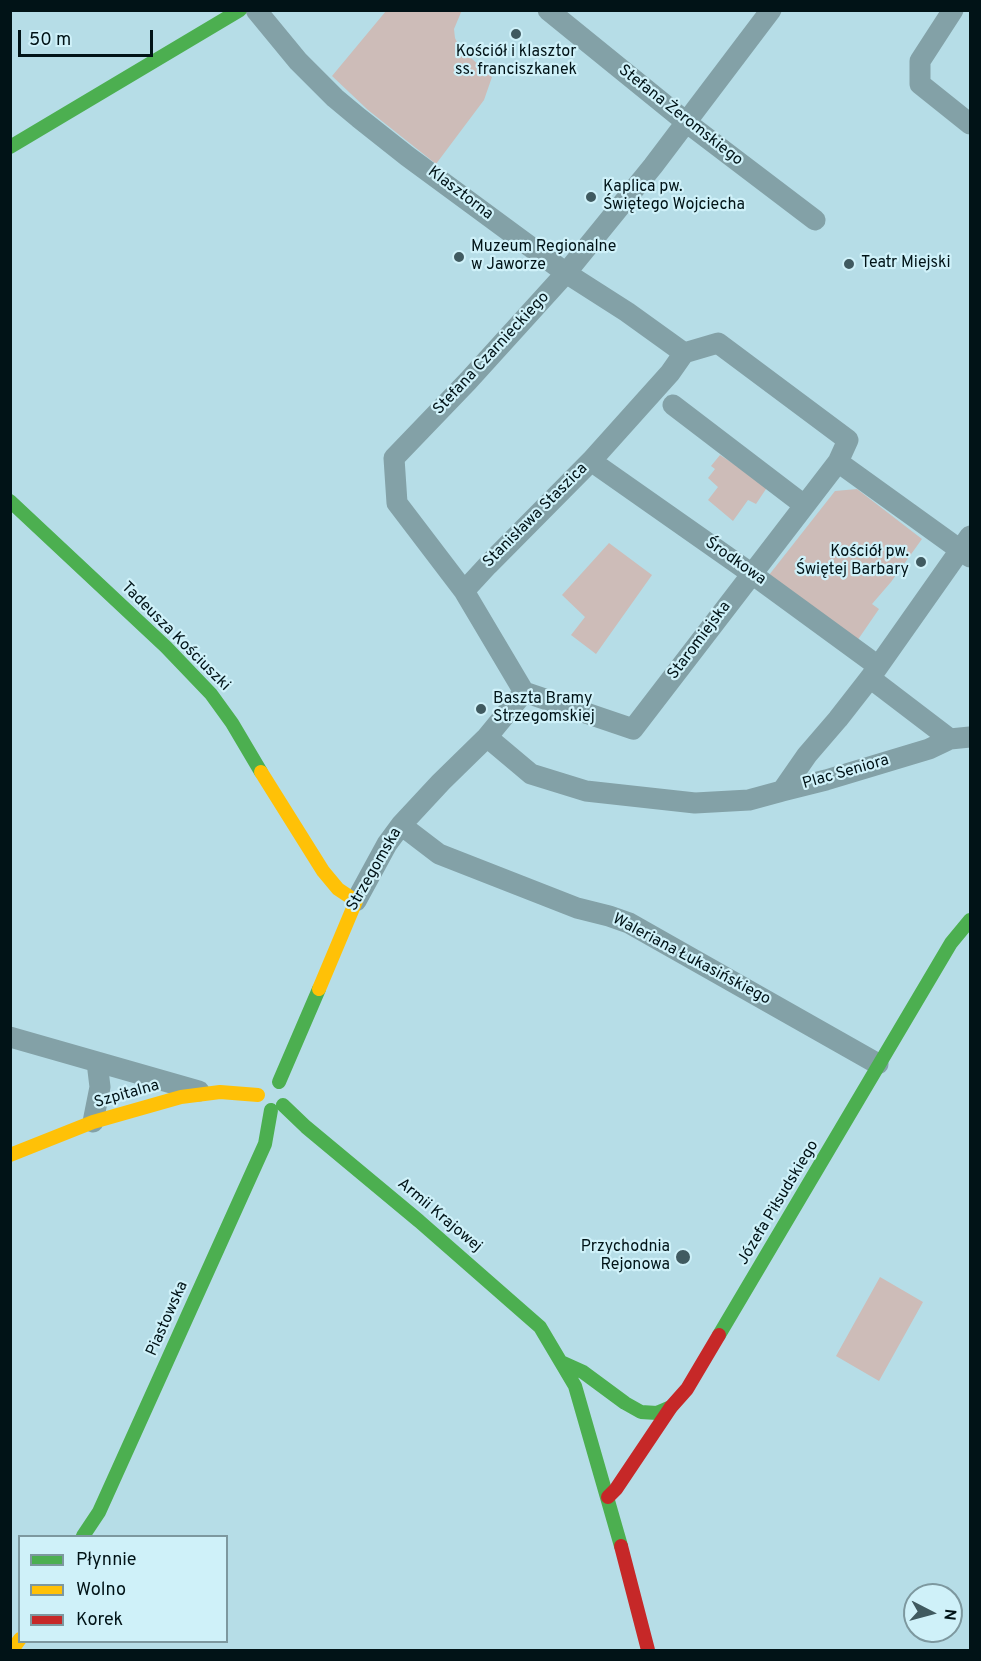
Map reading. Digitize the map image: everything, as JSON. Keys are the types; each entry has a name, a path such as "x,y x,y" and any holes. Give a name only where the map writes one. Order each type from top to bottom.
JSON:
{"street":[{"path":"10,147 240,10"},
{"name":"Klasztorna","path":"256,10 298,61 335,98 407,156 566,273 627,312 684,353"},
{"name":"Stefana Żeromskiego","path":"548,10 686,122 814,220"},
{"name":"Stefana Czarnieckiego","path":"464,591 398,503 394,458 566,273 653,166 771,10"},
{"path":"953,10 920,61 921,84 970,123"},
{"path":"684,353 718,343 848,440 838,462 967,548 874,672"},
{"name":"Stanisława Staszica","path":"464,591 591,461 670,373 684,353"},
{"path":"673,405 804,505"},
{"name":"Środkowa","path":"591,461 752,574 874,672"},
{"name":"Staromiejska","path":"524,692 633,729 838,462"},
{"name":"Tadeusza Kościuszki","path":"10,501 166,647 211,694 232,723 279,803 318,863 338,889 356,901"},
{"path":"464,591 524,692"},
{"name":"Plac Seniora","path":"782,791 807,755 874,672 960,738"},
{"name":"Strzegomska","path":"267,1086 356,901 387,844 401,825 441,782 487,737 524,692"},
{"path":"487,737 531,774 586,790 695,803 749,800 782,791"},
{"name":"Plac Seniora","path":"782,791 826,780 960,738"},
{"name":"Waleriana Łukasińskiego","path":"401,825 439,854 578,908 629,923 878,1064"},
{"name":"Józefa Piłsudskiego","path":"609,1497 671,1407 687,1389 951,943 970,920"},
{"path":"10,1037 206,1093"},
{"path":"93,1122 100,1087 97,1062"},
{"path":"267,1086 283,1086 287,1095 277,1108"},
{"name":"Szpitalna","path":"10,1155 93,1122 181,1097 267,1086"},
{"name":"Armii Krajowej","path":"267,1086 261,1105 277,1108 306,1127 535,1321 563,1363 581,1406 609,1497 648,1650"},
{"name":"Piastowska","path":"84,1535 99,1512 277,1132 277,1108"},
{"path":"277,1132 306,1127"},
{"name":"Armii Krajowej","path":"563,1363 583,1372 641,1412 657,1413 671,1407"}],"shaded area":[{"path":"462,10 454,29 455,38 460,48 492,77 484,100 436,164 368,110 332,76 386,11"},
{"path":"720,455 768,486 756,504 748,500 733,521 708,500 718,487 708,478 715,469 711,466"},
{"path":"857,489 922,539 872,604 879,609 857,641 769,575 835,491"},
{"path":"609,543 652,575 596,654 571,635 585,617 562,595"},
{"path":"880,1277 923,1302 879,1381 836,1356"}],"traffic: fast":[{"path":"10,147 240,10"},
{"path":"10,501 166,647 211,694 232,723 261,772"},
{"path":"719,1335 951,943 970,920"},
{"path":"279,1082 319,989"},
{"path":"283,1105 540,1327 575,1386 621,1546"},
{"path":"84,1535 99,1512 265,1144 271,1110"},
{"path":"563,1363 583,1372 641,1412 657,1413 671,1407"}],"traffic: slow":[{"path":"261,772 323,871 338,889 356,901 319,989"},
{"path":"10,1155 93,1122 181,1097 220,1092 258,1095"},
{"path":"12,1650 18,1642"}],"traffic: jam":[{"path":"608,1497 616,1489 671,1407 687,1389 719,1335"},
{"path":"621,1546 648,1650"}],"place":[{"name":"Kościół i klasztor ss. franciszkanek","path":"516,34"},
{"name":"Kaplica pw. Świętego Wojciecha","path":"591,197"},
{"name":"Muzeum Regionalne w Jaworze","path":"459,257"},
{"name":"Teatr Miejski","path":"849,264"},
{"name":"Kościół pw. Świętej Barbary","path":"921,562"},
{"name":"Baszta Bramy Strzegomskiej","path":"481,709"},
{"name":"Przychodnia Rejonowa","path":"683,1257"}]}
